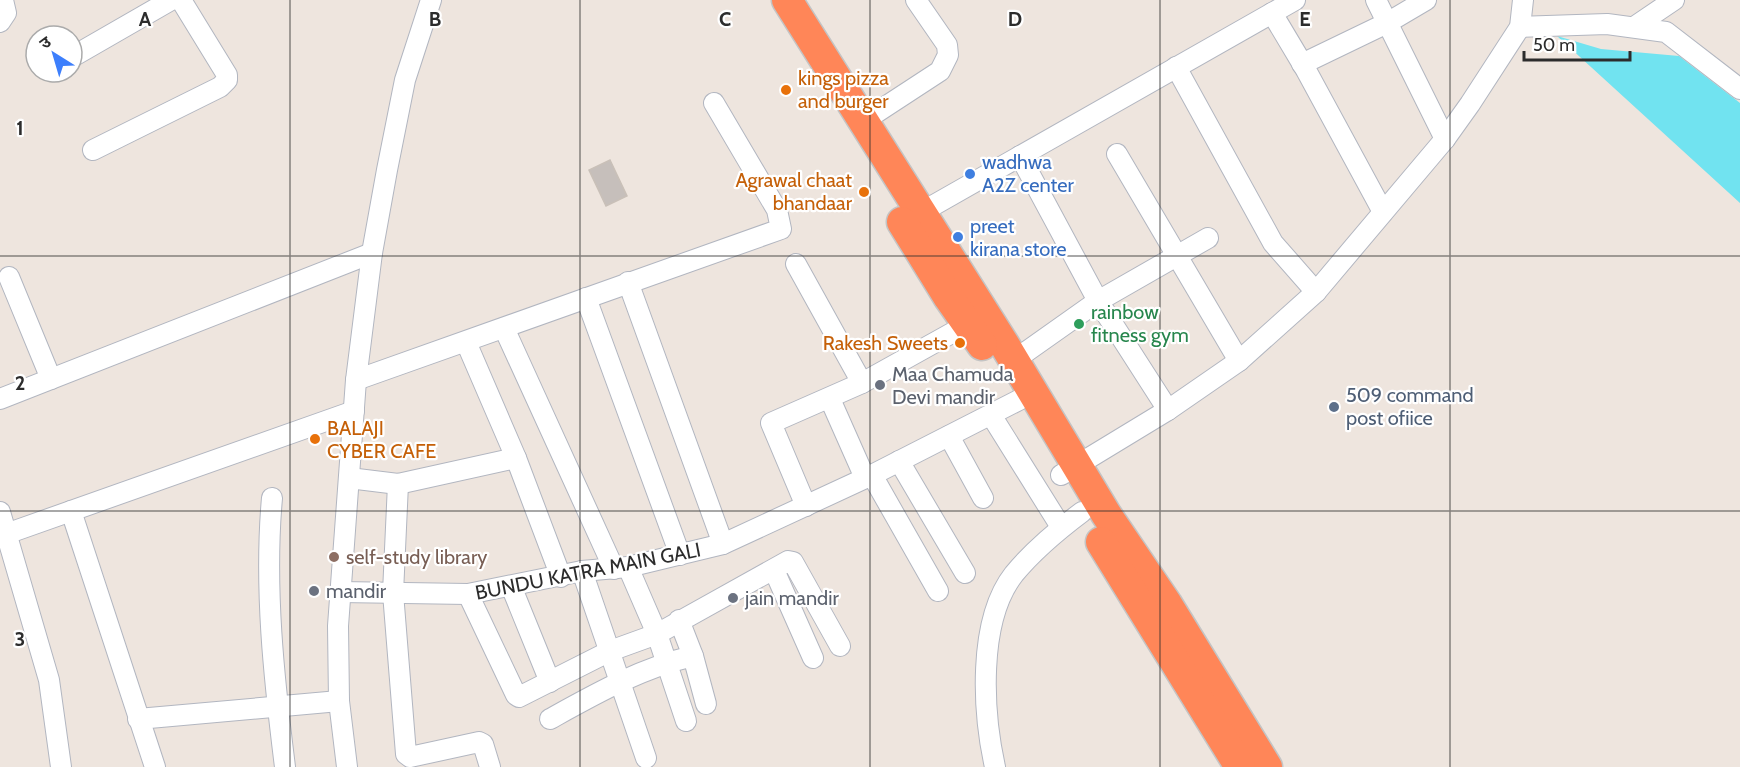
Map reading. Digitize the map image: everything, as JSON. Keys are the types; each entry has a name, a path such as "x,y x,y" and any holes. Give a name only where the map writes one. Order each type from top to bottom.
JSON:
{"highway":[{"path":"771,0 845,131 968,324 1019,400 1070,470 1106,514 1167,604 1268,767"},
{"path":"788,0 1013,361 1070,470 1072,520 1240,767"}],"street":[{"path":"0,22 6,13 3,0"},
{"path":"84,50 171,0"},
{"path":"93,150 220,87 227,80 227,75 181,0"},
{"path":"347,767 339,701 340,592 356,380 372,254 405,80 431,0"},
{"path":"862,122 940,71 945,64 947,45 916,0"},
{"path":"920,213 1295,0"},
{"path":"1376,0 1445,139"},
{"path":"1302,64 1387,23 1426,0"},
{"path":"1070,470 1168,410 1239,362 1316,292 1445,139 1520,27 1522,0"},
{"path":"1634,27 1674,0"},
{"path":"1272,13 1383,212"},
{"path":"1520,27 1607,24 1666,32 1740,89"},
{"path":"1176,67 1273,243 1316,292"},
{"path":"356,380 628,282 776,233 783,227 777,210 714,103"},
{"path":"1117,154 1154,213 1176,256 1239,362"},
{"path":"1020,156 1098,301 1168,410"},
{"path":"1013,361 1098,301 1208,238"},
{"path":"0,399 372,254"},
{"path":"796,264 862,383"},
{"path":"9,277 51,379"},
{"path":"628,282 723,544"},
{"path":"586,298 680,555"},
{"path":"806,506 771,423 862,383 968,324"},
{"path":"504,328 621,568 657,634 686,721"},
{"path":"466,342 516,458 561,577"},
{"path":"830,399 868,477 938,591"},
{"name":"BUNDU KATRA MAIN GALI","path":"340,592 468,594 582,571 621,568 723,544 868,477 1019,400"},
{"path":"6,534 354,411"},
{"path":"991,415 1072,520 1013,575 996,609 987,652 989,741 995,767"},
{"path":"949,436 983,498"},
{"path":"349,478 398,484 516,458"},
{"path":"900,461 965,573"},
{"path":"398,484 393,593 406,754 410,757 479,742 483,744 490,767"},
{"path":"272,498 268,543 277,706 285,767"},
{"path":"71,511 155,767"},
{"path":"0,512 49,680 61,767"},
{"path":"468,594 516,694 522,696 610,651 657,634 788,561 793,562 840,646"},
{"path":"774,570 813,658"},
{"path":"582,571 646,758"},
{"path":"511,586 550,682"},
{"path":"679,620 693,656 706,704"},
{"path":"550,719 621,680 665,662 693,656"},
{"path":"138,719 339,701"}],"water":[{"path":"1557,36 1601,49 1679,56 1740,103 1740,203"}],"building":[{"path":"610,160 627,196 606,206 589,170"}],"place":[{"name":"kings pizza and burger","path":"786,90"},
{"name":"wadhwa A2Z center","path":"970,174"},
{"name":"Agrawal chaat bhandaar","path":"864,192"},
{"name":"preet kirana store","path":"958,237"},
{"name":"rainbow fitness gym","path":"1079,324"},
{"name":"Rakesh Sweets","path":"960,343"},
{"name":"Maa Chamuda Devi mandir","path":"880,385"},
{"name":"509 command post ofiice","path":"1334,407"},
{"name":"BALAJI CYBER CAFE","path":"315,439"},
{"name":"self-study library","path":"334,557"},
{"name":"mandir","path":"314,591"},
{"name":"jain mandir","path":"733,598"}]}
